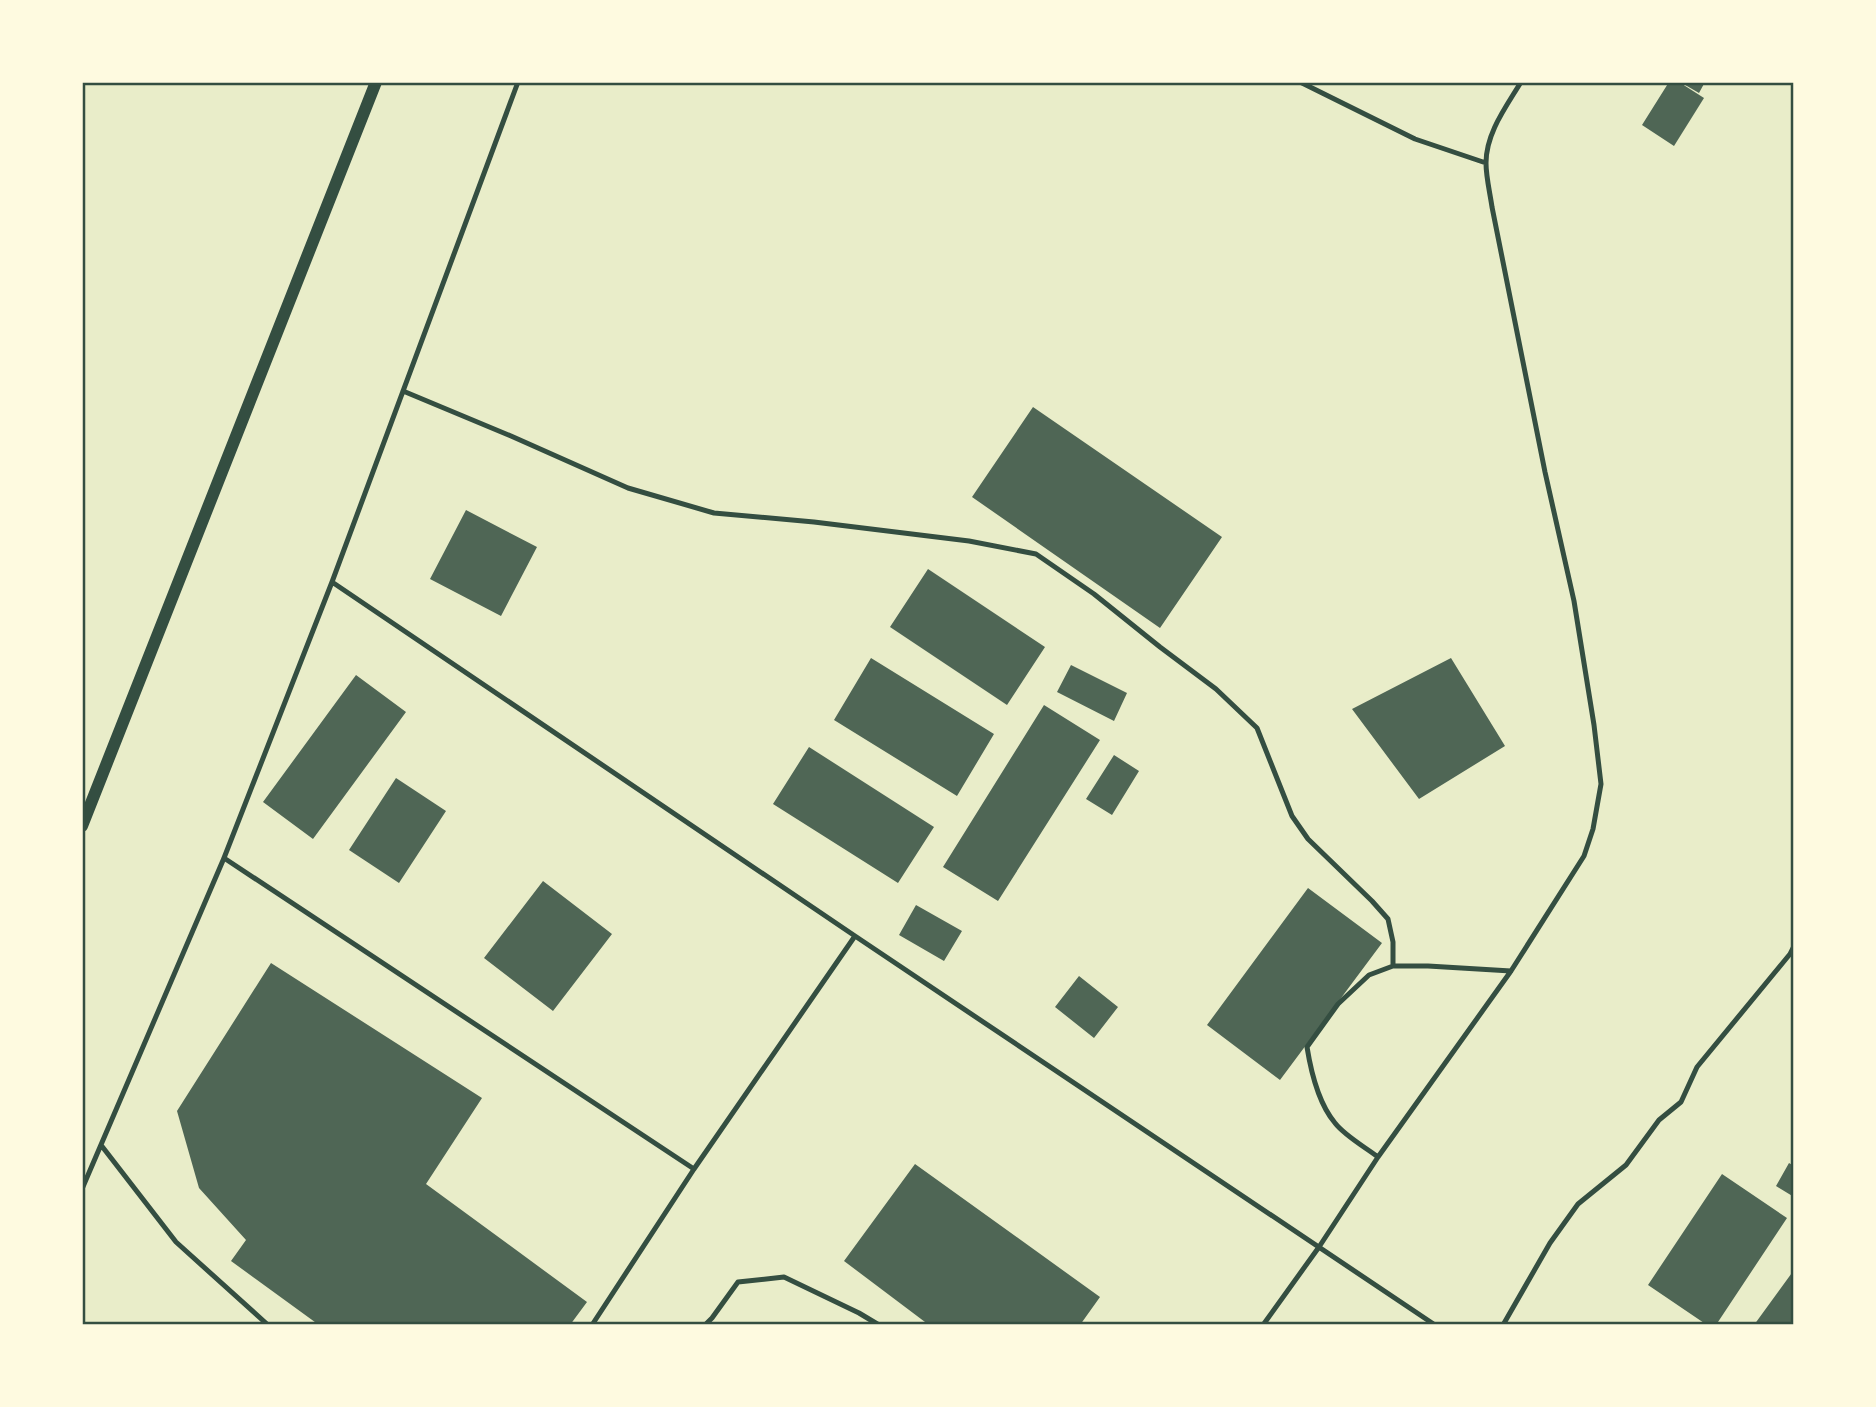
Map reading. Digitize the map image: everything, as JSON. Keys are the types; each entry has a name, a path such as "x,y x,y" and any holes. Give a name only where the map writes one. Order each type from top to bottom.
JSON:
{"street":[{"path":"82,825 376,82"}],"lane":[{"path":"82,1189 223,858 331,582 518,82"},
{"path":"1300,82 1415,139 1486,163"},
{"path":"1263,1325 1320,1247 1378,1157 1511,971 1584,856 1593,830 1601,784 1594,725 1574,601 1534,419 1492,207 1486,163 1489,142 1500,116 1521,82"},
{"path":"403,391 628,488 714,513 969,541 1036,554 1094,594 1216,688 1257,729 1293,816 1308,839 1388,919 1393,942 1393,966"},
{"path":"331,582 1435,1325"},
{"path":"223,858 694,1169"},
{"path":"592,1325 694,1169 855,936"},
{"path":"1503,1325 1550,1243 1578,1204 1626,1165 1659,1119 1681,1102 1697,1067 1794,946"},
{"path":"1378,1157 1336,1126 1323,1105 1310,1067 1307,1047 1338,1003 1369,975 1393,966 1511,971"},
{"path":"101,1145 176,1242 268,1325"},
{"path":"705,1325 738,1282 784,1277 879,1325"}],"building":[{"path":"1669,82 1679,82 1704,98 1674,146 1642,125"},
{"path":"1680,82 1705,82 1699,93"},
{"path":"1033,407 1222,537 1160,628 972,497"},
{"path":"466,510 537,547 501,616 430,579"},
{"path":"928,569 1045,647 1007,705 890,627"},
{"path":"871,658 994,734 957,796 834,720"},
{"path":"1451,658 1505,746 1419,799 1352,709"},
{"path":"1071,665 1127,693 1114,721 1057,692"},
{"path":"356,675 406,712 313,839 263,802"},
{"path":"1044,705 1100,740 998,901 943,867"},
{"path":"809,747 934,827 898,883 773,804"},
{"path":"1114,755 1139,771 1112,815 1086,799"},
{"path":"396,778 446,811 399,883 349,850"},
{"path":"543,881 612,934 553,1011 484,958"},
{"path":"1308,888 1382,943 1280,1080 1207,1025"},
{"path":"916,905 962,931 944,961 899,935"},
{"path":"271,963 482,1098 426,1184 587,1302 570,1325 319,1325 231,1261 246,1240 199,1188 177,1111"},
{"path":"1079,976 1118,1007 1094,1038 1055,1007"},
{"path":"1789,1163 1794,1166 1794,1197 1776,1186"},
{"path":"915,1164 1100,1297 1080,1325 929,1325 844,1261"},
{"path":"1722,1174 1787,1218 1716,1325 1707,1325 1648,1285"},
{"path":"1794,1270 1794,1325 1754,1325"}]}
